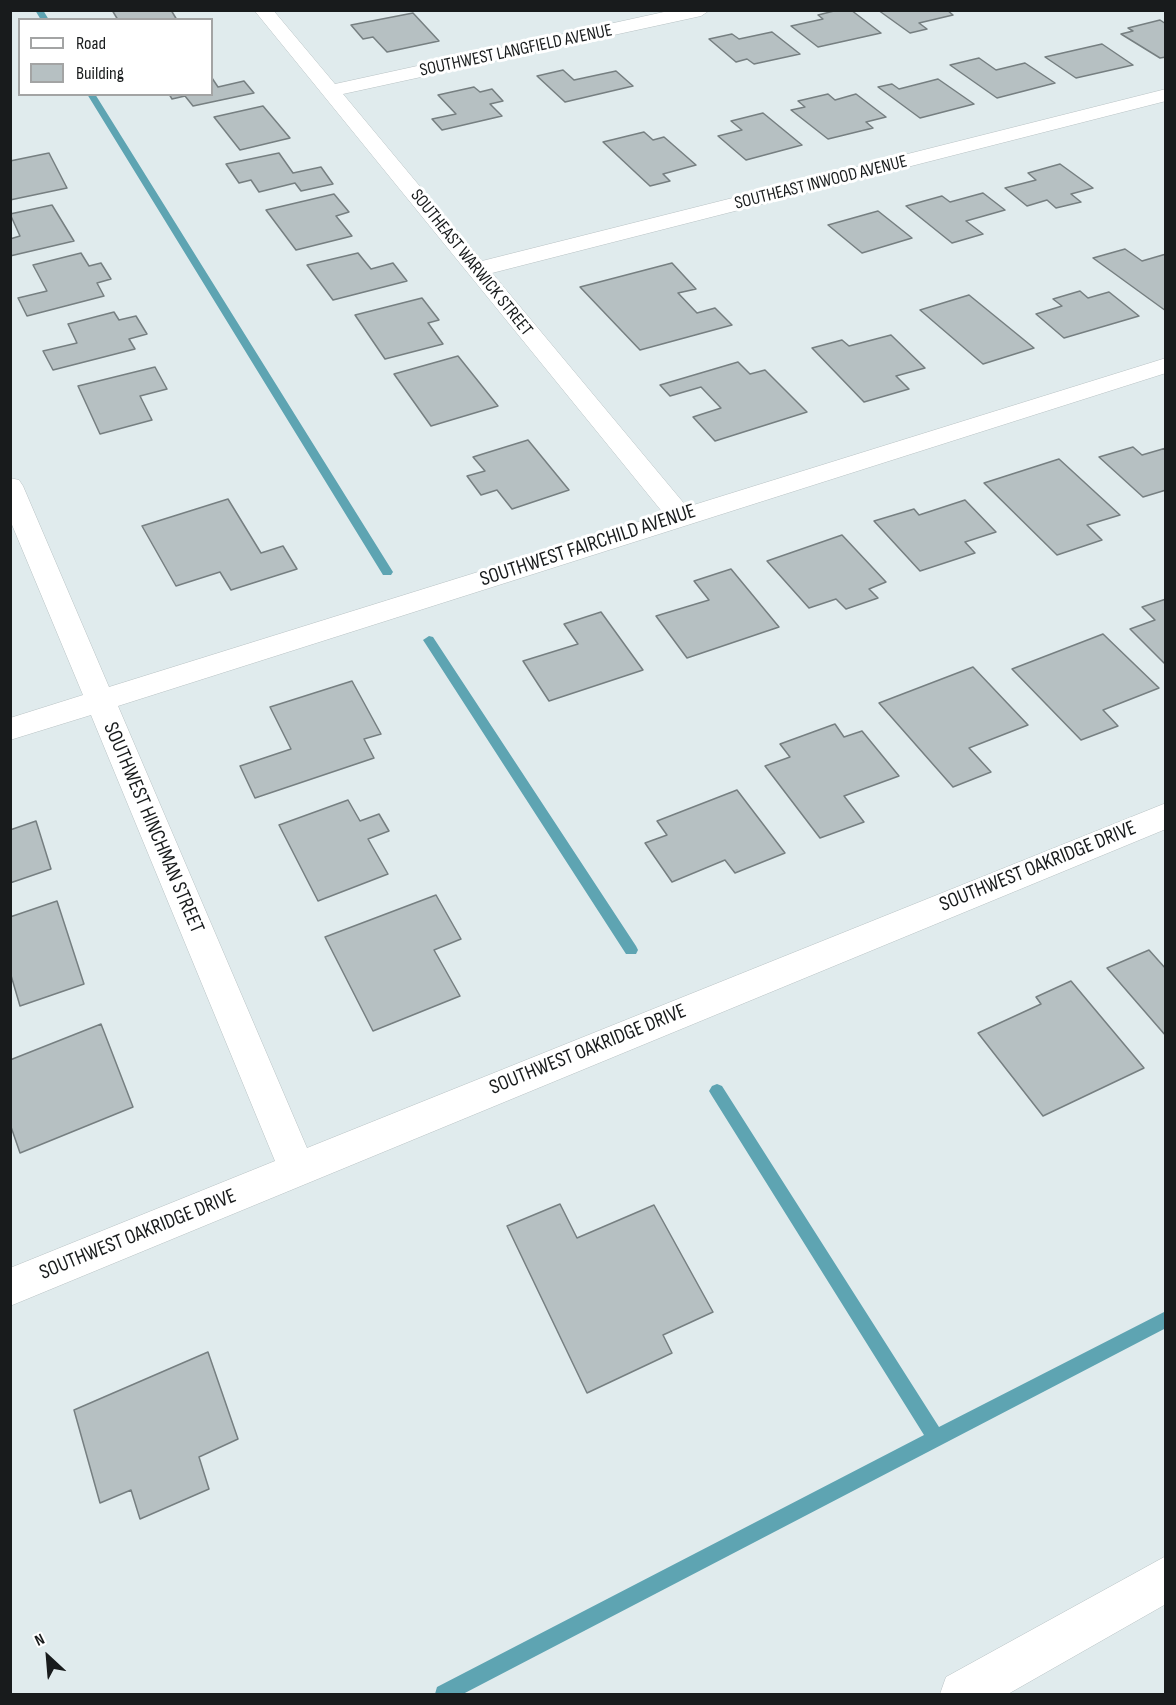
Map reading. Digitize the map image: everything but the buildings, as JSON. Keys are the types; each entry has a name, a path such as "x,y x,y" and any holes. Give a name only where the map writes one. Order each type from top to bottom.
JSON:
{"street":[{"name":"SOUTHEAST WARWICK STREET","path":"263,10 680,516"},
{"name":"SOUTHWEST LANGFIELD AVENUE","path":"331,91 701,10"},
{"name":"SOUTHEAST INWOOD AVENUE","path":"476,270 1166,95"},
{"name":"SOUTHWEST FAIRCHILD AVENUE","path":"10,729 680,516 1166,365"},
{"name":"SOUTHWEST HINCHMAN STREET","path":"10,486 297,1169"},
{"name":"SOUTHWEST OAKRIDGE DRIVE","path":"10,1287 1166,815"},
{"path":"963,1695 1166,1578"}],"waterway":[{"path":"39,10 44,18"},
{"path":"92,96 387,572"},
{"path":"429,640 631,950"},
{"path":"717,1091 936,1438"},
{"path":"444,1694 1166,1319"}]}
